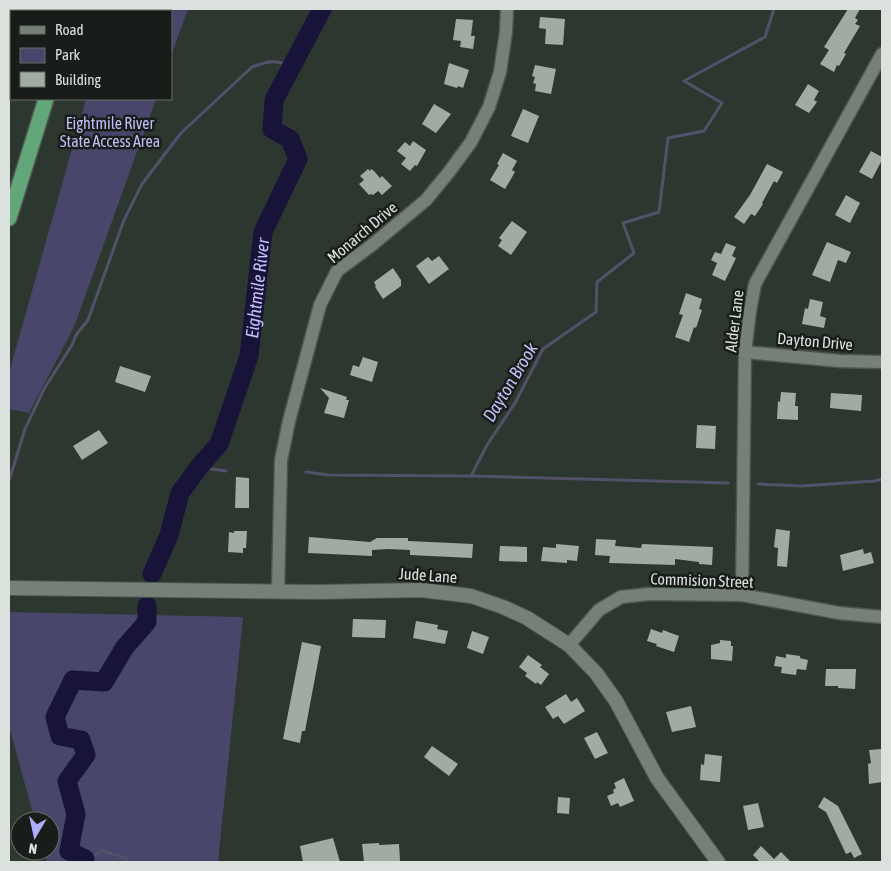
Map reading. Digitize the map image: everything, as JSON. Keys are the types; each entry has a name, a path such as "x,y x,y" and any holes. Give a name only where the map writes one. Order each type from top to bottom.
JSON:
{"highway":[{"path":"9,218 46,100"}],"street":[{"name":"Monarch Drive","path":"278,591 282,460 288,421 320,305 337,271 372,245 426,200 450,172 471,142 489,107 500,72 506,32 507,9"},
{"name":"Alder Lane","path":"742,595 745,352 755,284 882,54"},
{"name":"Dayton Drive","path":"745,352 840,361 882,362"},
{"name":"Jude Lane","path":"9,588 278,591 421,590 471,596 527,618 569,645 596,674 616,701 658,778 718,862"},
{"name":"Commision Street","path":"569,645 599,610 621,597 649,594 742,595 839,612 882,617"}],"green space":[{"path":"188,9 172,53 172,10 111,10"},
{"name":"Eightmile River State Access Area","path":"86,100 156,100 74,327 29,413 9,409 9,373"},
{"path":"9,612 243,617 218,862 47,862 60,861 60,811 32,811 9,726"}],"building":[{"path":"848,9 860,9 855,18 858,20 855,24 860,26 844,53 846,54 834,72 820,64 829,50 824,47"},
{"path":"540,17 565,19 563,45 545,44 546,29 539,28"},
{"path":"456,19 473,20 471,36 475,36 473,49 460,47 461,41 453,40"},
{"path":"449,63 469,70 463,88 444,84"},
{"path":"535,65 556,69 551,94 535,91 536,84 533,83 535,77 532,76"},
{"path":"808,84 819,91 814,100 817,102 809,113 795,105"},
{"path":"434,104 451,114 436,133 422,124"},
{"path":"523,109 539,116 528,143 511,136"},
{"path":"413,141 426,150 417,166 415,165 410,171 401,164 406,158 397,151 405,142 410,146"},
{"path":"871,151 882,157 872,179 859,172"},
{"path":"503,153 517,161 512,170 515,172 505,189 490,180 499,165 497,164"},
{"path":"767,164 783,172 777,183 774,181 755,216 751,214 744,224 734,217 750,195"},
{"path":"368,169 374,171 380,178 382,176 392,186 382,195 378,191 373,195 369,195 359,184 364,180 360,176"},
{"path":"846,195 860,203 850,223 835,215"},
{"path":"512,221 527,232 511,255 498,246 502,240 499,238"},
{"path":"827,242 851,252 846,263 838,260 830,282 812,275"},
{"path":"726,243 736,247 732,256 736,258 725,281 712,275 717,263 711,260 715,252 721,254"},
{"path":"439,256 449,269 429,284 416,266 428,257 432,261"},
{"path":"393,268 401,280 401,286 383,299 374,282"},
{"path":"686,293 702,299 699,309 702,310 689,342 675,337 683,315 679,314"},
{"path":"810,299 823,302 820,316 826,318 824,328 802,324 805,308 808,309"},
{"path":"363,357 378,362 372,382 350,375 353,365 359,367"},
{"path":"120,366 151,376 145,392 115,382"},
{"path":"320,388 347,397 346,400 349,400 344,418 324,413 329,398"},
{"path":"781,392 796,393 795,406 798,406 798,420 777,419 778,401 780,402"},
{"path":"831,393 862,395 861,411 830,408"},
{"path":"697,425 716,426 715,449 696,448"},
{"path":"99,430 108,443 82,460 73,446"},
{"path":"236,477 249,478 249,508 235,508"},
{"path":"776,529 790,531 787,567 777,566 778,548 774,547"},
{"path":"234,531 247,531 246,548 243,548 243,553 228,552 229,532 234,533"},
{"path":"309,537 370,542 377,538 408,538 408,541 473,544 472,558 410,555 410,550 388,549 372,550 372,556 308,553"},
{"path":"596,539 616,540 615,546 641,548 642,544 713,547 712,565 675,559 675,565 609,563 610,556 595,555"},
{"path":"556,544 579,546 577,561 567,560 567,563 541,561 543,547 556,548"},
{"path":"500,546 527,547 527,562 499,561"},
{"path":"863,549 864,554 871,552 874,563 843,571 840,555"},
{"path":"353,619 386,620 385,638 352,637"},
{"path":"416,621 438,625 437,629 448,631 445,644 413,638"},
{"path":"651,629 662,633 663,630 679,636 674,652 647,641"},
{"path":"472,631 489,637 483,654 467,648"},
{"path":"720,640 731,641 731,646 733,646 732,661 711,659 711,645 720,643"},
{"path":"302,642 321,646 305,731 302,731 300,743 283,739"},
{"path":"786,654 800,656 800,658 808,660 806,670 797,669 796,675 781,673 782,667 774,666 776,656 786,658"},
{"path":"528,655 542,665 540,667 549,674 541,685 537,682 536,684 525,676 527,673 519,667"},
{"path":"826,669 856,669 855,689 825,686"},
{"path":"566,694 571,702 577,698 585,711 564,724 558,716 553,719 545,707"},
{"path":"691,706 696,727 672,732 666,712"},
{"path":"597,732 608,753 595,759 584,738"},
{"path":"432,746 458,764 449,776 424,757"},
{"path":"882,749 882,782 869,784 868,764 871,763 869,750"},
{"path":"705,754 722,756 720,782 700,780 701,764 704,765"},
{"path":"624,778 634,801 620,807 618,803 611,806 607,796 614,793 613,790 616,788 614,783"},
{"path":"558,797 570,798 569,814 557,813"},
{"path":"824,797 838,806 862,854 854,858 851,852 846,854 826,812 818,807"},
{"path":"758,803 764,827 748,830 743,806"},
{"path":"333,838 340,862 303,862 300,846"},
{"path":"379,843 379,845 399,844 400,861 364,862 362,844"},
{"path":"761,846 774,859 781,852 791,862 760,862 753,855"}],"waterway":[{"name":"Eightmile River","path":"152,574 169,535 180,493 219,444 249,356 263,232 298,159 290,139 272,129 274,100 322,9"},
{"name":"Dayton Brook","path":"306,472 328,475 471,476 487,445 515,403 543,349 596,312 597,282 634,253 623,223 659,212 668,138 704,131 722,103 684,81 765,37 774,9"},
{"path":"9,481 25,429 44,389 72,345 76,335 88,320 124,220 142,184 181,133 252,67 272,62 292,67"},
{"name":"Dayton Brook","path":"199,467 226,471"},
{"path":"471,476 728,483"},
{"path":"758,484 801,486 882,479"},
{"name":"Eightmile River","path":"85,859 69,851 76,814 67,781 86,755 81,740 60,736 55,717 73,680 104,682 125,647 147,622 147,606"},
{"name":"Eightmile River","path":"86,862 85,859 103,851 123,857 130,862"}]}
